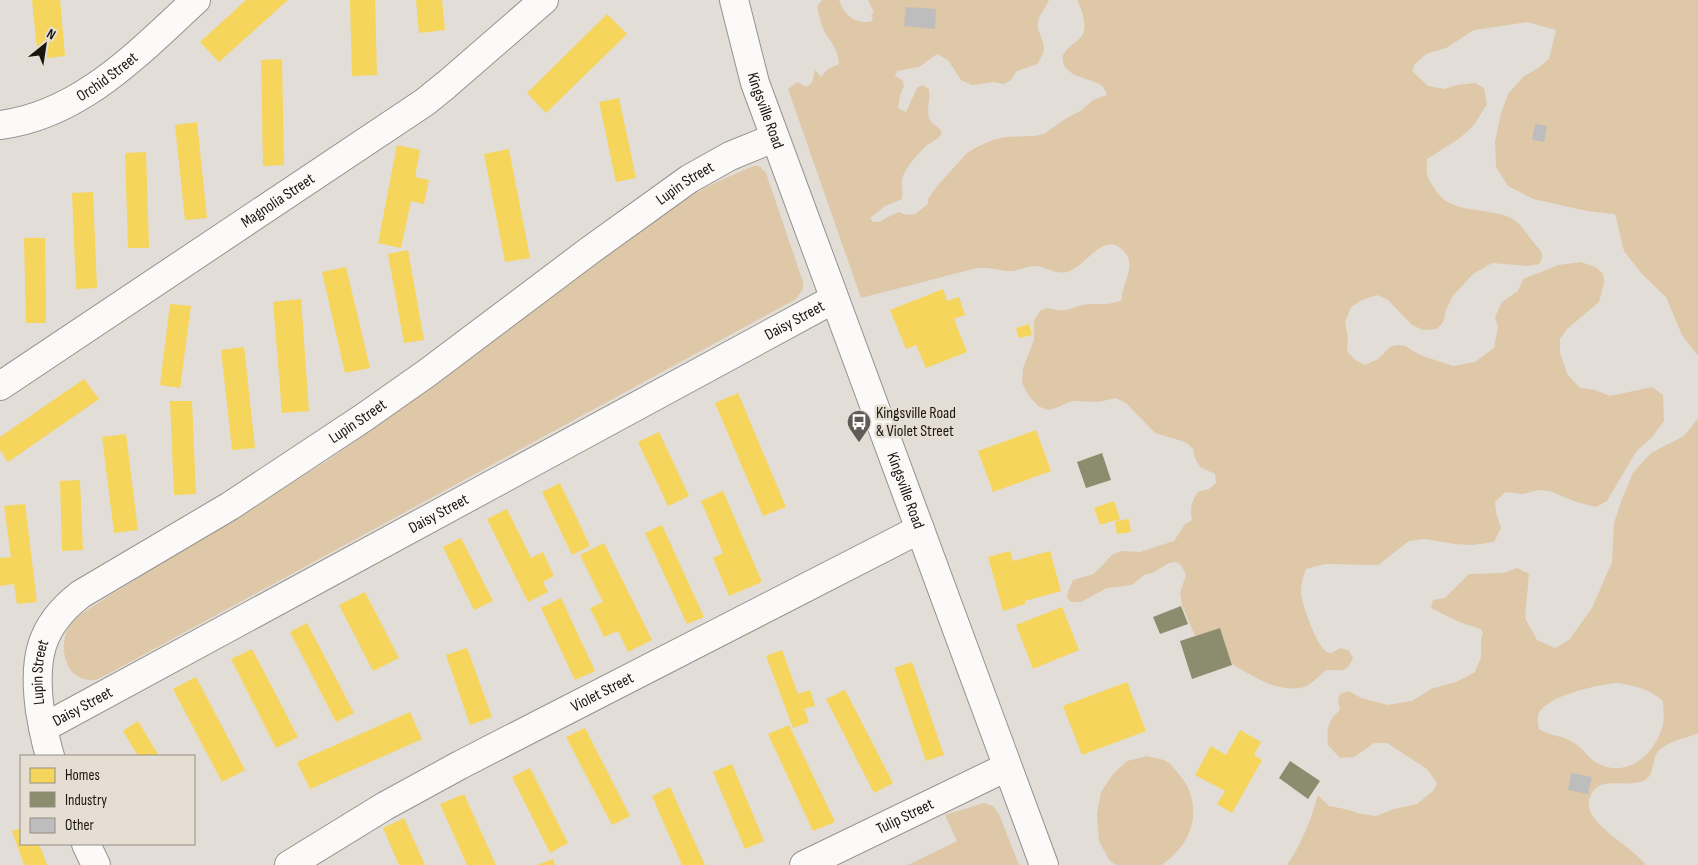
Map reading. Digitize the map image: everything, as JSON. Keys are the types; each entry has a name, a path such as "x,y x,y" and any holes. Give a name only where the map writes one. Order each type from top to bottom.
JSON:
{"street":[{"name":"Orchid Street","path":"0,125 32,118 74,99 94,87 119,70 196,0"},
{"name":"Magnolia Street","path":"0,386 424,102 446,86 544,0"},
{"name":"Kingsville Road","path":"734,0 755,83 774,138 1044,865"},
{"name":"Lupin Street","path":"50,755 43,728 37,678 38,660 42,644 50,627 68,603 230,506 363,418 427,373 589,251 689,179 730,156 774,138"},
{"name":"Daisy Street","path":"43,728 834,299"},
{"name":"Violet Street","path":"288,865 385,806 444,773 920,529"},
{"name":"Tulip Street","path":"804,865 1008,767"},
{"path":"86,845 96,865"}],"shaded area":[{"path":"822,0 839,0 851,18 860,22 866,22 872,21 871,15 874,12 868,0 1049,0 1038,22 1038,30 1044,45 1042,56 1037,64 1017,71 1011,80 1004,84 993,82 972,85 961,80 948,60 937,54 919,67 897,71 895,76 902,80 904,86 898,108 906,112 917,88 922,85 929,89 929,118 942,133 915,157 907,168 902,179 902,199 885,206 870,218 873,222 880,222 899,212 906,215 915,214 928,204 928,199 937,186 967,153 977,147 1005,137 1044,134 1082,110 1093,100 1107,95 1101,85 1068,71 1063,61 1065,52 1080,38 1084,30 1084,19 1077,0 1698,0 1698,356 1682,335 1666,297 1642,274 1624,251 1615,214 1587,211 1533,199 1508,186 1496,167 1495,142 1501,113 1508,94 1523,77 1549,59 1556,30 1527,22 1474,30 1446,48 1426,54 1414,65 1412,71 1428,86 1444,89 1475,83 1484,88 1487,104 1474,125 1460,138 1427,159 1427,175 1429,180 1441,197 1449,203 1459,207 1501,214 1515,220 1542,253 1542,258 1539,264 1528,266 1492,263 1473,274 1452,297 1443,322 1437,329 1423,330 1412,325 1388,300 1377,295 1362,300 1351,307 1345,322 1348,338 1347,351 1355,360 1365,365 1378,359 1390,347 1398,345 1405,346 1420,355 1453,366 1475,362 1494,348 1498,327 1495,317 1502,302 1518,291 1523,279 1559,265 1581,262 1597,268 1603,274 1604,283 1599,302 1567,329 1560,339 1560,352 1567,374 1580,388 1595,390 1610,396 1652,387 1663,395 1664,421 1653,436 1636,452 1607,501 1596,507 1576,502 1550,491 1538,490 1523,494 1505,492 1495,502 1501,528 1494,542 1473,545 1425,539 1409,541 1378,565 1325,564 1306,569 1301,586 1302,598 1310,624 1319,642 1329,653 1341,648 1349,651 1353,658 1345,669 1326,670 1304,687 1295,689 1285,688 1266,683 1232,664 1220,628 1195,636 1182,605 1180,593 1186,575 1181,565 1176,562 1169,563 1154,572 1144,575 1132,585 1107,588 1081,602 1071,602 1067,598 1073,580 1094,574 1112,555 1121,551 1140,552 1174,541 1185,524 1192,520 1192,505 1198,492 1209,489 1216,483 1215,474 1200,467 1193,449 1188,444 1155,433 1126,403 1116,398 1098,402 1072,401 1048,410 1038,406 1029,396 1022,383 1023,368 1034,340 1034,321 1040,311 1046,308 1066,310 1084,305 1122,300 1122,293 1130,266 1126,253 1112,244 1106,245 1099,248 1074,269 1063,273 1034,266 1011,271 977,268 861,298 788,89 798,82 806,87 812,83 815,70 821,77 828,69 839,64 835,48 824,30 820,18 817,6"},
{"path":"753,166 759,166 766,173 803,282 803,289 796,299 104,676 92,680 81,678 74,674 65,659 64,641 70,625 81,614 330,459 484,348 671,208 708,186"},
{"path":"1698,418 1698,733 1670,743 1661,749 1655,757 1650,775 1645,780 1634,783 1604,784 1593,791 1589,801 1591,813 1602,827 1646,865 1287,865 1305,831 1318,795 1329,806 1376,816 1394,809 1417,804 1434,790 1437,783 1427,769 1387,743 1374,743 1354,757 1340,758 1328,745 1328,734 1330,722 1340,710 1338,701 1340,694 1349,691 1361,698 1388,705 1412,701 1431,689 1456,682 1475,672 1481,657 1481,638 1483,634 1481,629 1459,622 1431,608 1433,600 1445,598 1469,574 1504,573 1517,568 1529,574 1525,618 1537,640 1555,648 1569,640 1592,608 1612,562 1614,523 1633,473 1651,453 1684,436","holes":["1619,683 1648,691 1663,701 1663,722 1658,738 1652,748 1637,762 1618,768 1608,767 1594,761 1570,740 1539,729 1539,713 1553,701 1588,688"]},
{"path":"1147,756 1169,763 1186,784 1191,796 1192,822 1182,846 1161,865 1116,865 1109,860 1099,841 1097,813 1101,792 1113,774 1127,761"},
{"path":"984,803 993,806 999,814 1019,865 908,865 957,841 945,815"}],"building: Homes":[{"path":"32,0 60,0 65,56 38,59"},
{"path":"246,0 288,0 219,62 200,42"},
{"path":"350,0 375,0 377,75 352,76"},
{"path":"416,0 442,0 445,30 419,33"},
{"path":"607,14 627,34 546,113 527,93"},
{"path":"282,59 284,165 263,166 261,60"},
{"path":"619,98 636,178 616,182 599,102"},
{"path":"197,122 207,218 185,220 175,125"},
{"path":"397,145 420,150 415,177 429,180 424,204 411,201 401,248 378,243"},
{"path":"509,149 530,258 505,262 484,154"},
{"path":"146,152 149,248 128,248 125,153"},
{"path":"93,192 97,288 76,289 72,193"},
{"path":"24,238 45,238 46,323 26,323"},
{"path":"408,250 424,340 404,343 388,254"},
{"path":"346,267 370,368 345,373 322,272"},
{"path":"943,289 947,301 959,297 965,315 954,319 967,352 926,368 916,345 906,349 890,310"},
{"path":"301,299 309,411 282,413 273,302"},
{"path":"170,304 191,306 180,388 160,385"},
{"path":"1029,324 1032,335 1019,338 1016,328"},
{"path":"244,347 255,448 232,450 221,350"},
{"path":"84,379 99,399 8,462 0,450 0,437"},
{"path":"738,393 786,507 763,516 715,403"},
{"path":"170,401 192,401 196,494 174,495"},
{"path":"1036,430 1051,471 993,492 978,451"},
{"path":"659,432 689,496 668,506 638,442"},
{"path":"126,434 138,530 114,533 102,437"},
{"path":"80,480 83,550 62,551 60,481"},
{"path":"560,483 590,546 572,555 542,492"},
{"path":"723,491 762,582 729,596 713,558 723,553 701,501"},
{"path":"1114,501 1120,519 1100,525 1094,508"},
{"path":"25,504 37,602 17,604 14,584 0,586 0,558 11,557 4,506"},
{"path":"507,509 531,558 543,552 554,576 543,582 548,592 528,602 487,519"},
{"path":"1129,519 1131,532 1117,534 1115,521"},
{"path":"662,525 704,617 687,624 645,533"},
{"path":"461,538 493,601 474,610 443,547"},
{"path":"604,543 652,640 628,652 618,631 604,637 590,608 603,602 580,555"},
{"path":"1010,551 1013,561 1050,551 1061,591 1025,601 1025,604 1003,611 988,557"},
{"path":"365,592 399,658 373,671 339,605"},
{"path":"561,598 595,671 575,680 541,608"},
{"path":"1062,607 1079,650 1033,669 1016,625"},
{"path":"307,623 354,713 336,722 290,632"},
{"path":"467,648 492,717 470,725 446,655"},
{"path":"252,649 298,737 276,748 231,659"},
{"path":"782,650 798,694 810,690 815,706 804,709 809,722 793,728 766,656"},
{"path":"912,662 944,755 926,761 894,668"},
{"path":"196,677 245,770 222,782 173,689"},
{"path":"1127,682 1146,731 1082,755 1063,706"},
{"path":"845,690 893,783 874,793 826,699"},
{"path":"410,712 422,739 310,789 297,762"},
{"path":"138,721 158,755 137,755 123,731"},
{"path":"789,725 835,822 813,831 768,734"},
{"path":"585,728 630,816 612,825 566,737"},
{"path":"1240,730 1261,742 1254,755 1262,760 1232,813 1217,804 1225,791 1195,775 1211,746 1226,755"},
{"path":"732,764 764,841 745,849 713,772"},
{"path":"530,768 568,843 550,853 512,777"},
{"path":"670,787 705,865 682,865 652,796"},
{"path":"464,794 496,865 467,865 440,804"},
{"path":"404,818 425,865 399,865 383,828"},
{"path":"20,828 20,845 39,845 47,865 24,865 12,831"},
{"path":"553,859 555,865 537,865"}],"building: Industry":[{"path":"1102,453 1111,480 1086,488 1077,462"},
{"path":"1181,606 1188,624 1160,634 1153,617"},
{"path":"1220,628 1232,665 1192,679 1180,641"},
{"path":"1290,761 1320,781 1308,799 1279,778"}],"building: Other":[{"path":"906,7 936,9 935,29 904,26"},
{"path":"1535,124 1547,126 1544,142 1532,140"},
{"path":"1571,773 1592,777 1588,794 1568,790"}],"place":[{"name":"Kingsville Road & Violet Street","path":"859,443"}]}
